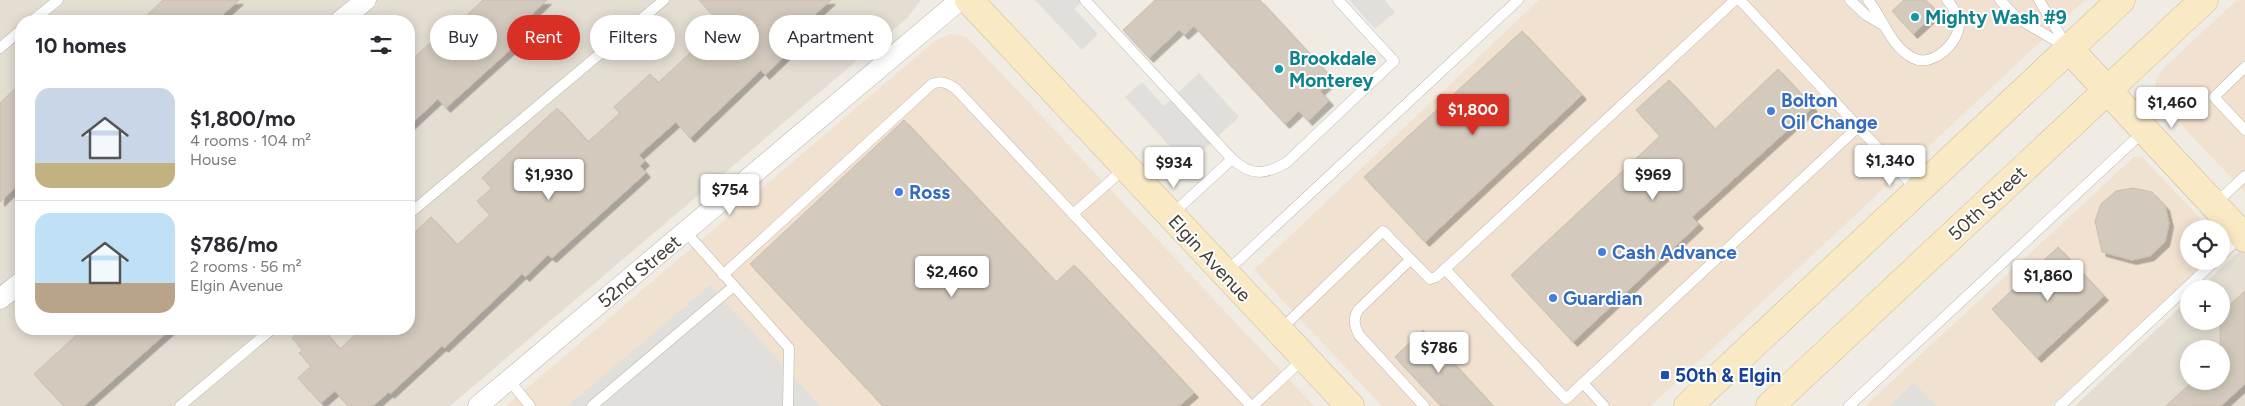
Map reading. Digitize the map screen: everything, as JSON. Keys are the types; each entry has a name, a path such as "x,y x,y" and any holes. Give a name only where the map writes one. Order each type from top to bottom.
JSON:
{"main road":[{"name":"Elgin Avenue","path":"969,0 1350,406"},
{"path":"1688,406 2121,0"},
{"name":"50th Street","path":"1770,406 2204,0"},
{"path":"2069,49 2244,235"}],"street":[{"path":"347,15 366,0"},
{"name":"52nd Street","path":"478,406 960,0"},
{"path":"0,299 15,287"}],"lane":[{"path":"39,15 58,0"},
{"path":"415,209 664,0"},
{"path":"1085,0 1232,159 1243,169 1258,173 1272,171 1286,163 1394,61 1338,0"},
{"path":"1225,273 1518,0"},
{"path":"1279,331 1383,231 1430,279 1436,278 1735,0"},
{"path":"1740,0 1917,191"},
{"path":"1850,0 1866,15 1883,25"},
{"path":"1868,0 1892,38 1912,58 1922,61 1931,59 1948,47 1954,39 1959,26 1958,17 1954,7 1947,0"},
{"path":"2000,0 2018,18 2069,49"},
{"path":"2040,0 2069,49"},
{"path":"0,48 15,35"},
{"path":"2245,67 2214,97 2245,130"},
{"path":"723,274 932,84 939,82 947,83 956,88 1252,406 1304,358"},
{"path":"1444,269 1566,399 1858,127"},
{"path":"1849,406 2145,131"},
{"path":"1170,215 1232,159"},
{"path":"1073,214 1126,167"},
{"path":"2214,204 2245,176"},
{"path":"685,231 789,348 788,406"},
{"path":"2230,247 2244,235"},
{"path":"1410,260 1358,310 1354,317 1354,325 1358,334 1424,406"},
{"path":"2060,406 2205,270"},
{"path":"592,406 734,286"},
{"path":"180,406 265,335"},
{"path":"509,380 530,406"},
{"path":"1582,383 1604,406"}],"shaded area":[{"path":"0,0 921,0 907,18 892,31 892,15 769,15 769,60 858,60 450,406 0,406"},
{"path":"1035,0 1083,0 1074,9 1098,34 1082,50"},
{"path":"1349,0 1384,0 1395,12 1375,29"},
{"path":"1539,0 2085,0 1651,406 1382,406 1254,270"},
{"path":"2237,0 2245,0 2245,192 2160,103 2155,97 2154,92 2156,80 2163,69"},
{"path":"951,34 967,37 1314,406 506,406 936,40"},
{"path":"1199,73 1239,117 1187,165 1125,97 1142,82 1164,106"},
{"path":"2134,157 2142,157 2202,220 2180,220 2180,270 2198,270 2187,280 2180,280 2180,287 2051,406 1865,406"},
{"path":"2245,246 2245,406 2075,406 2180,307 2180,330 2230,330 2230,280 2209,280 2219,270 2230,270 2230,260"},
{"path":"710,285 820,406 568,406"},
{"path":"1914,383 1936,406 1890,406"}],"building":[{"path":"163,0 239,0 223,15 147,15"},
{"path":"483,0 547,0 531,15 507,15 507,53 446,108 438,99 415,120 415,57 430,43 430,60 497,60 497,15 467,15"},
{"path":"699,0 831,0 815,15 769,15 769,60 781,60 765,75 761,70 690,138 676,122 639,155 645,161 640,166 646,173 552,258 548,255 525,277 522,274 444,348 442,346 390,394 389,392 373,406 348,406 335,391 321,403 298,378 311,366 299,353 302,350 292,338 296,335 327,335 340,349 355,335 415,335 415,232 431,217 457,245 490,215 477,201 492,188 482,178 557,108 588,142 620,113 614,107 650,74 658,83 685,58 685,60 759,60 759,15 713,15"},
{"name":"Brookdale Monterey","path":"1155,0 1260,0 1333,79 1320,91 1329,101 1308,121 1299,111 1285,124 1194,26 1184,35 1179,30 1149,58 1123,30"},
{"name":"Mighty Wash #9","path":"1904,0 1926,0 1937,12 1913,34 1892,11"},
{"path":"1522,31 1582,95 1425,242 1364,177"},
{"path":"1778,69 1813,107 1692,217 1699,224 1573,342 1511,275 1660,136 1636,110 1669,80 1715,129"},
{"path":"15,89 15,188 0,202 0,103"},
{"name":"Ross","path":"904,120 1056,282 1074,265 1194,393 1179,406 883,406 750,264"},
{"path":"2133,188 2152,192 2165,206 2169,223 2165,242 2150,256 2132,260 2102,252 2095,221 2101,204 2116,191"},
{"path":"2058,247 2104,296 2037,358 1992,309"},
{"path":"2245,291 2245,384 2221,406 2166,406 2183,390 2230,390 2230,340 2220,340 2220,330 2230,330 2230,305"},
{"path":"1423,330 1493,406 1441,406 1395,357"},
{"path":"76,335 164,335 84,406 64,406 34,374"}],"place":[{"name":"Mighty Wash #9","path":"1915,17"},
{"name":"Brookdale Monterey","path":"1279,69"},
{"name":"Bolton Oil Change","path":"1771,111"},
{"name":"Ross","path":"899,192"},
{"name":"Cash Advance","path":"1602,252"},
{"name":"Guardian","path":"1553,298"},
{"name":"50th & Elgin","path":"1665,375"}]}
